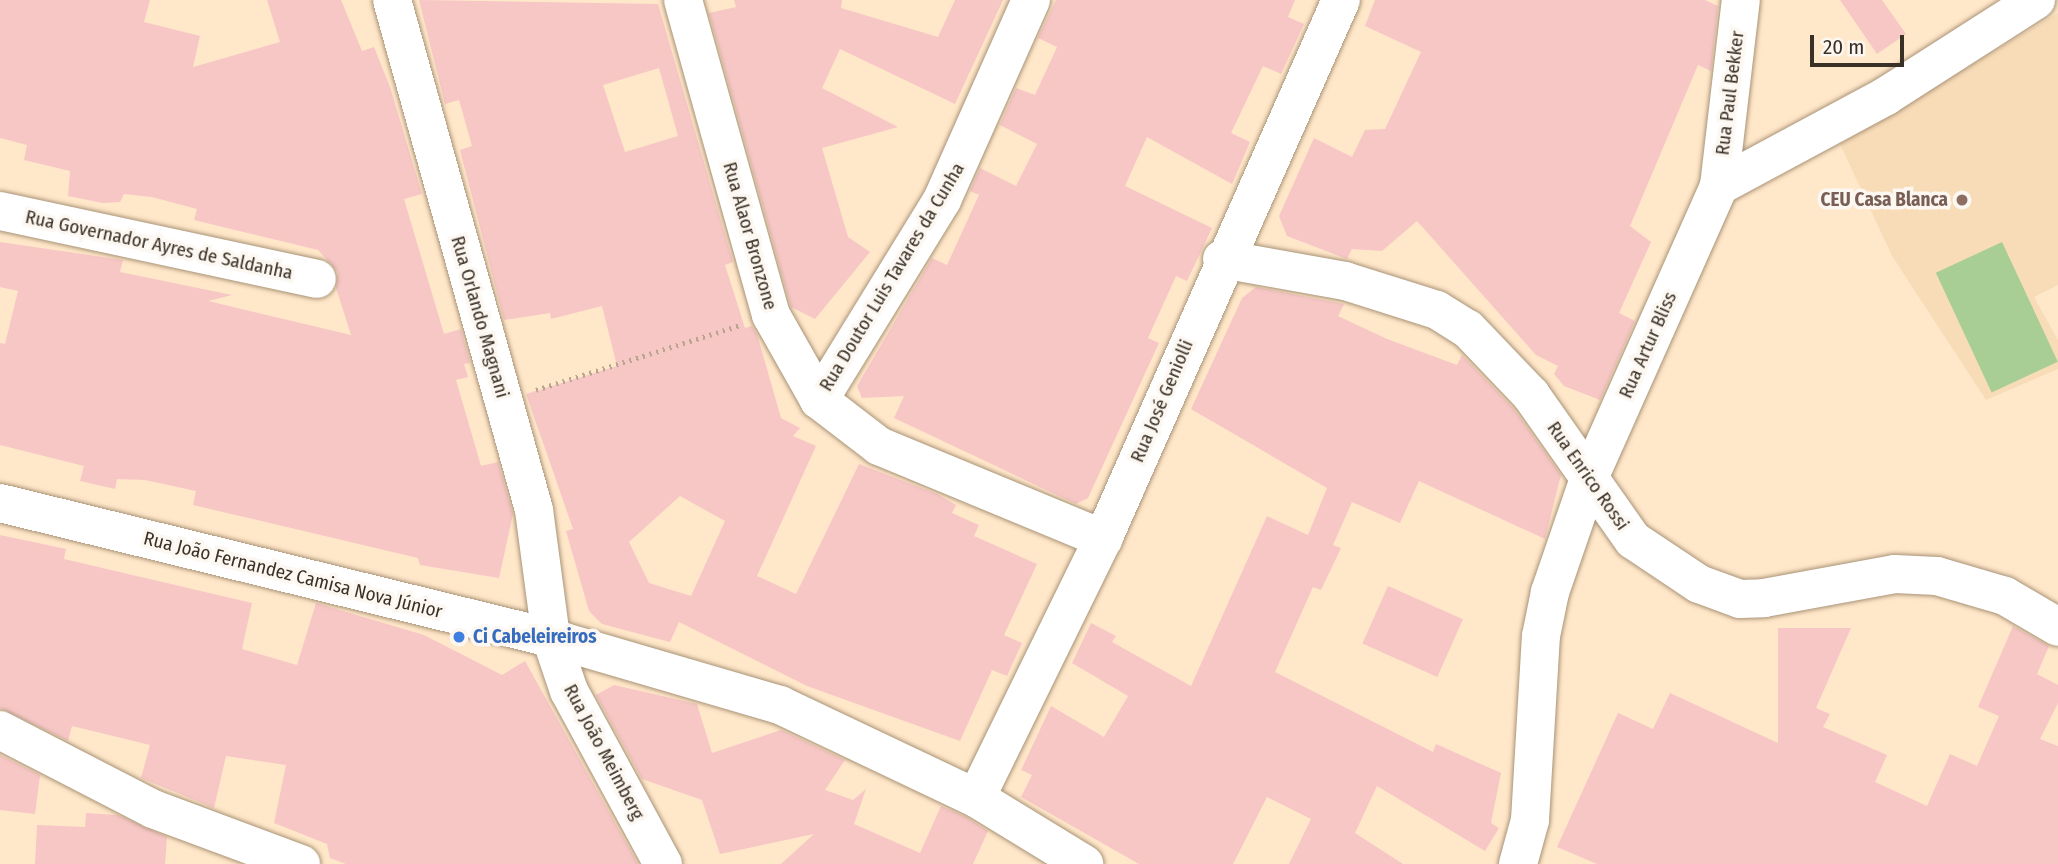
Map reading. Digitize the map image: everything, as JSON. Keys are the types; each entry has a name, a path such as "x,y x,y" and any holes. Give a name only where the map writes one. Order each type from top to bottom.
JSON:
{"street":[{"name":"Rua Orlando Magnani","path":"392,0 534,510 551,638"},
{"name":"Rua Alaor Bronzone","path":"683,0 771,315 819,400 879,446 1103,539"},
{"name":"Rua Doutor Luis Tavares da Cunha","path":"819,400 942,200 1031,0"},
{"name":"Rua José Geniolli","path":"976,798 1103,539 1222,259 1340,0"},
{"name":"Rua Paul Bekker","path":"1719,186 1741,0"},
{"path":"1719,186 1886,96 2036,0"},
{"name":"Rua Artur Bliss","path":"1518,864 1530,820 1541,636 1590,476 1719,186"},
{"name":"Rua Governador Ayres de Saldanha","path":"0,211 317,279"},
{"name":"Rua Enrico Rossi","path":"1222,259 1345,281 1437,310 1504,362 1590,476 1633,540 1699,584 1740,599 1895,574 1937,576 2005,596 2058,627"},
{"name":"Rua João Fernandez Camisa Nova Júnior","path":"0,503 551,638 780,705 976,798 1084,864"},
{"name":"Rua João Meimberg","path":"551,638 569,691 663,864"},
{"path":"0,730 153,809 301,864"}],"path":[{"path":"504,401 771,315"}],"shaded area":[{"name":"CEU Casa Blanca","path":"2058,13 2058,285 2034,297 2058,340 2058,369 1986,400 1892,256 1840,144"}],"green space":[{"path":"2002,242 2058,362 1992,392 1936,273"}],"building":[{"path":"0,0 150,0 144,22 200,36 193,67 280,42 267,0 341,0 362,51 374,47 390,87 422,194 404,199 444,334 461,329 470,363 464,364 468,377 456,380 481,466 498,462 513,514 499,578 420,565 418,558 193,505 196,491 145,480 117,479 115,489 80,481 84,466 0,445 0,343 5,344 18,291 0,287 0,242 123,260 120,272 232,295 208,301 351,335 336,288 338,272 318,250 194,220 197,209 152,197 124,194 120,202 103,203 68,196 70,171 24,160 27,145 0,138"},
{"path":"419,0 658,4 733,262 725,265 745,328 752,326 757,334 781,418 800,428 793,436 816,446 757,576 796,594 859,464 937,494 956,505 952,513 979,525 974,536 1037,564 1004,635 1022,643 1007,676 992,670 960,741 807,686 679,622 670,642 602,624 589,611 566,531 573,529 526,394 617,366 602,306 551,319 550,313 504,320 460,150 472,146 459,100 445,104","holes":["659,68 678,136 625,152 603,85","680,496 725,521 691,596 649,583 629,542"]},
{"path":"734,0 842,0 841,8 938,37 955,0 1003,0 955,104 840,49 822,88 898,127 822,148 848,237 870,252 815,319 791,307 709,13 736,7"},
{"path":"1056,0 1295,0 1288,17 1304,24 1281,74 1263,66 1231,133 1250,142 1232,184 1147,137 1125,186 1212,228 1187,281 1176,276 1148,338 1159,343 1088,498 1076,504 894,418 904,396 862,398 857,386 932,258 947,265 979,195 970,191 980,168 1016,186 1037,144 1000,125 1016,88 1035,95 1057,47 1038,38"},
{"path":"1375,0 1705,0 1718,6 1711,71 1698,65 1630,226 1651,242 1619,313 1635,321 1600,400 1564,386 1554,374 1558,366 1536,355 1417,221 1382,251 1352,249 1347,259 1287,236 1279,216 1314,138 1352,157 1365,130 1385,129 1421,52 1365,26"},
{"path":"1840,0 1882,0 1906,34 1877,54"},
{"path":"1256,287 1344,304 1338,316 1387,339 1457,365 1462,355 1514,409 1561,475 1545,539 1419,481 1400,523 1352,502 1333,545 1341,548 1321,590 1313,587 1275,672 1433,752 1436,744 1501,773 1491,823 1499,828 1485,851 1377,786 1355,833 1403,864 1289,864 1311,819 1267,797 1233,864 1139,864 1021,797 1032,775 1021,770 1051,706 1104,737 1128,696 1072,663 1091,623 1116,636 1112,642 1191,686 1267,516 1308,535 1327,488 1191,409 1242,298"},
{"path":"0,535 66,549 64,559 252,603 242,649 297,665 316,603 424,635 502,675 525,661 638,864 346,864 330,858 327,844 274,823 286,765 226,756 214,808 141,778 150,745 72,726 68,741 0,708"},
{"path":"1388,586 1463,619 1437,677 1362,644"},
{"path":"2013,626 2049,646 2037,674 2058,685 2058,703 2040,739 2058,746 2058,864 1597,864 1557,847 1618,713 1653,729 1670,693 1778,743 1778,628 1851,628 1816,708 1830,714 1823,727 1887,755 1875,782 1927,806 1950,754 1977,766 1999,716 1978,707"},
{"path":"614,685 697,704 712,753 781,730 845,760 825,790 853,800 866,789 854,824 920,853 941,806 988,831 973,864 781,864 814,834 720,854 702,800 642,779 596,695"},
{"path":"0,755 40,775 35,814 0,810"},
{"path":"86,813 118,815 167,837 165,864 35,864 37,825 85,827"}],"place":[{"name":"CEU Casa Blanca","path":"1962,200"},
{"name":"Ci Cabeleireiros","path":"459,637"}]}
